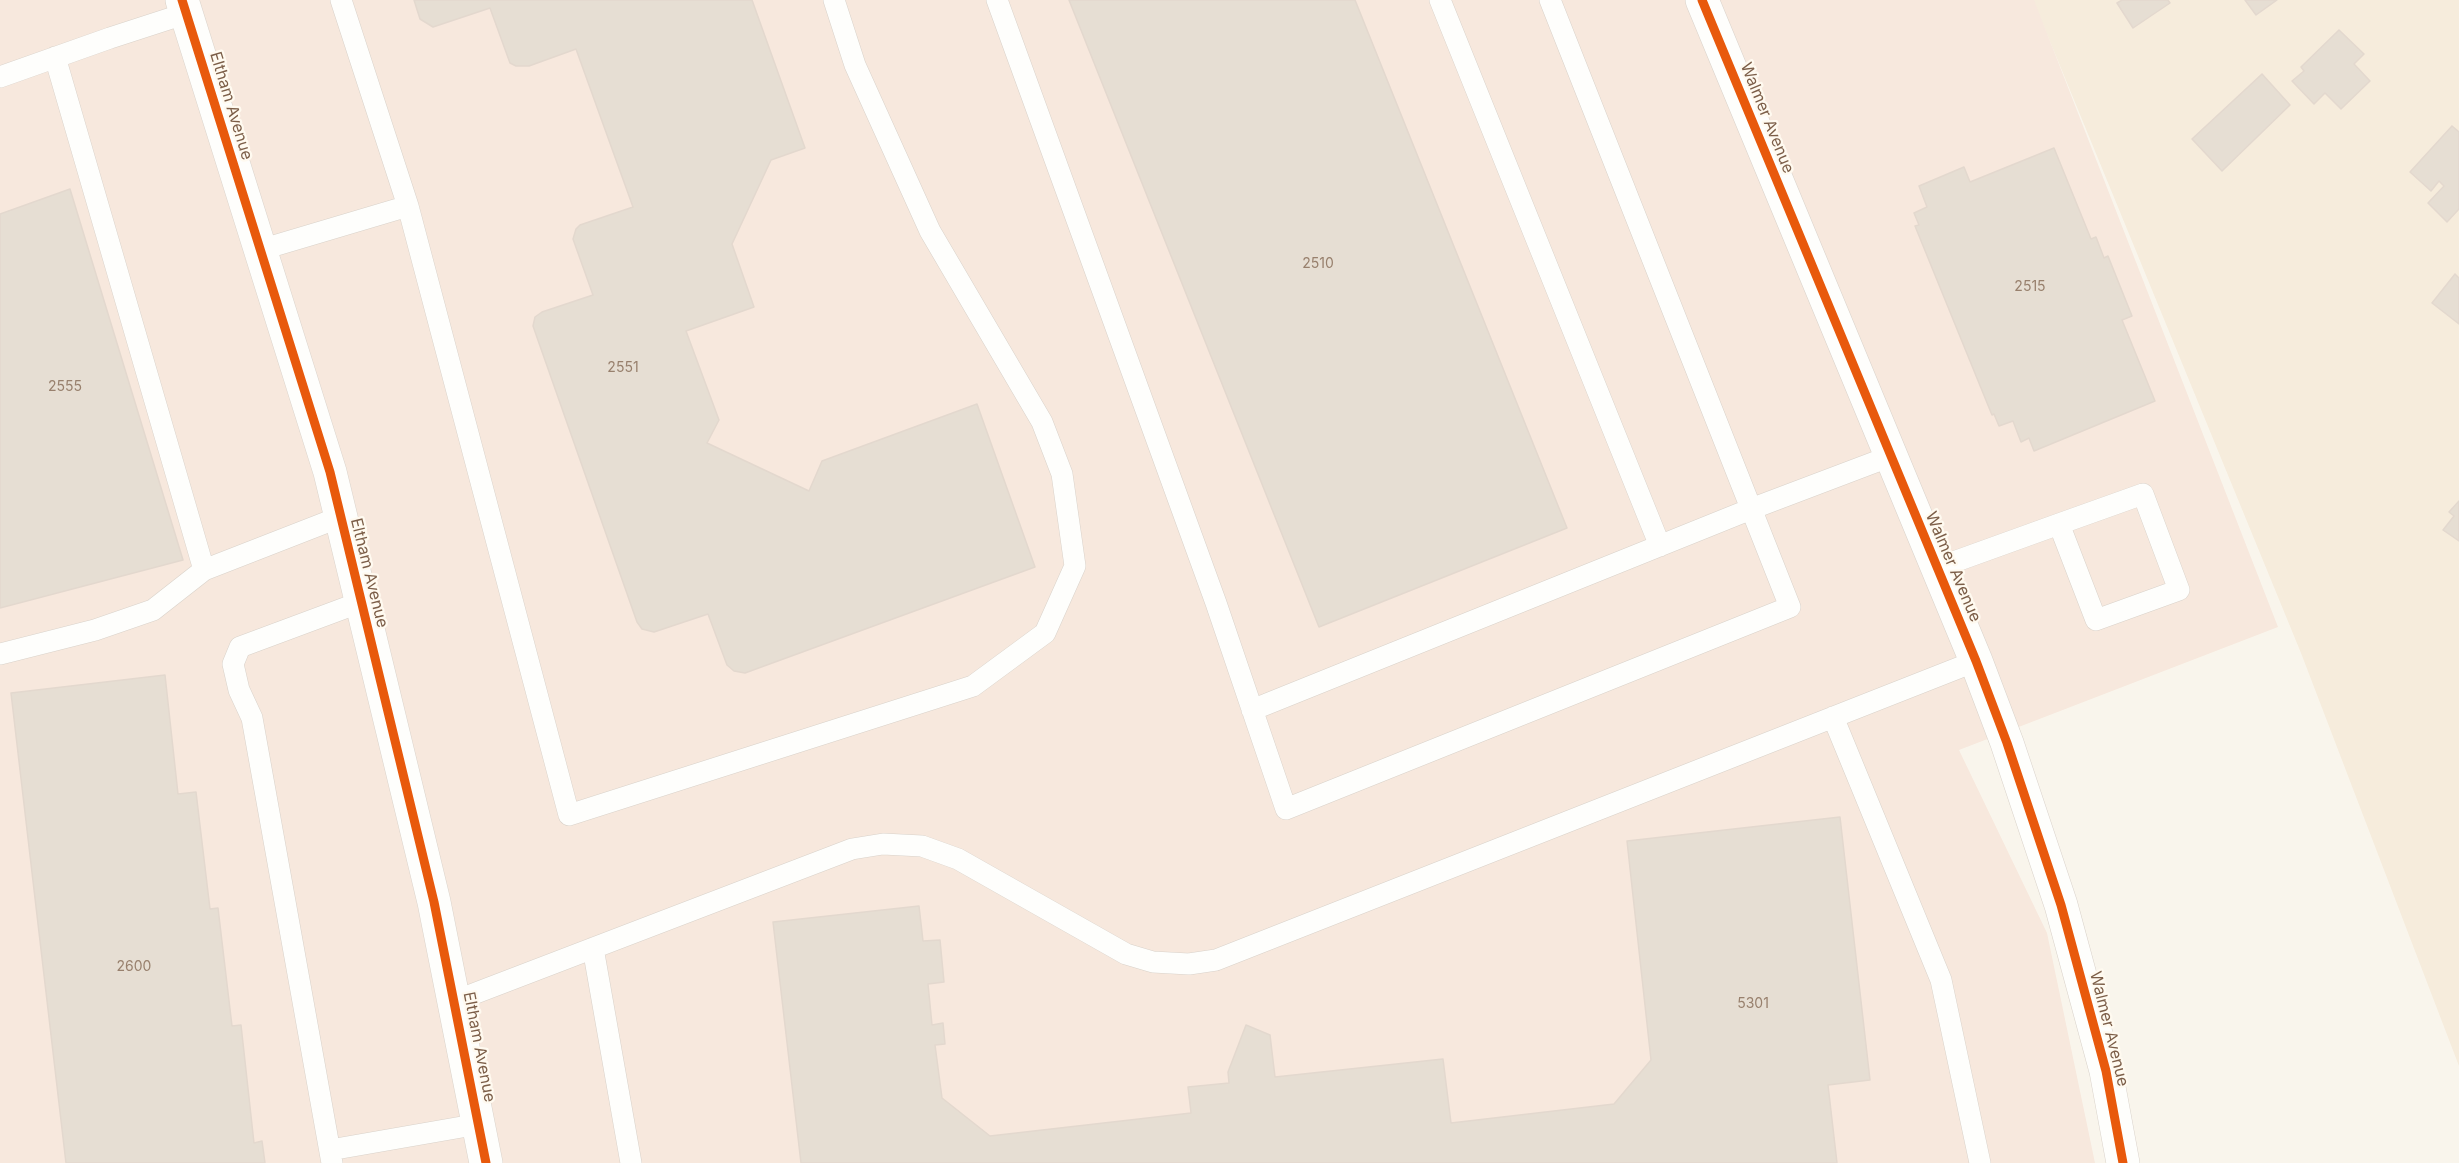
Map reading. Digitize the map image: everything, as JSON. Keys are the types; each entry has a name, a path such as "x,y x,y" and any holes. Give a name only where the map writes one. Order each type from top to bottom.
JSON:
{"street":[{"name":"Walmer Avenue","path":"1702,0 1976,661 2007,743 2061,905 2106,1071 2123,1163"},
{"name":"Eltham Avenue","path":"184,7 330,471 455,1001 486,1163"}],"lane":[{"path":"341,0 408,206 569,815 973,686 1045,633 1075,566 1062,474 1042,422 930,231 855,65 834,0"},
{"path":"997,0 1216,603 1286,809 1790,607 1550,0"},
{"path":"1440,0 1660,546"},
{"path":"0,77 184,7"},
{"path":"55,57 204,570"},
{"path":"260,250 408,206"},
{"path":"1252,710 1751,509 1891,456"},
{"path":"1937,568 2059,524 2143,494 2179,590 2096,620 2059,524"},
{"path":"0,654 95,630 153,610 204,570 340,517"},
{"path":"361,602 240,647 233,664 239,690 252,718 331,1157 479,1124"},
{"path":"455,1001 852,849 883,844 922,846 958,858 1126,954 1153,962 1188,964 1216,960 1976,661"},
{"path":"1833,717 1941,980 1980,1163"},
{"path":"593,948 631,1163"}],"shaded area":[{"path":"0,0 2034,0 2278,627 1959,750 2047,933 2095,1163 0,1163"},
{"path":"2033,0 2459,0 2459,1066 2301,653"}],"building":[{"path":"414,0 752,0 805,148 771,160 732,244 754,307 686,331 719,420 707,443 809,491 822,461 977,404 1035,567 745,673 734,671 727,665 708,614 654,632 642,629 637,622 533,326 535,317 542,312 593,295 573,239 576,229 580,225 633,207 576,49 529,66 516,66 510,63 490,8 433,27 420,19"},
{"path":"1069,0 1355,0 1567,528 1319,627"},
{"path":"2122,0 2168,0 2170,3 2133,28 2117,3"},
{"path":"2245,0 2277,0 2256,15"},
{"path":"2339,30 2364,54 2354,64 2370,81 2341,109 2325,93 2314,104 2292,81 2304,71 2301,67"},
{"path":"2262,74 2290,105 2222,171 2192,139"},
{"path":"2452,126 2459,132 2459,209 2447,222 2428,203 2444,186 2439,181 2431,191 2410,172"},
{"path":"2054,148 2091,239 2096,237 2104,258 2108,256 2132,316 2122,320 2155,401 2034,451 2029,438 2021,442 2013,421 1999,426 1994,414 1992,415 1915,226 1919,225 1914,213 1927,207 1919,186 1964,167 1970,182"},
{"path":"70,189 183,560 0,608 0,214"},
{"path":"2455,274 2459,278 2459,324 2432,303"},
{"path":"2459,501 2459,541 2443,530 2454,516 2449,512"},
{"path":"165,675 178,794 196,792 210,909 218,908 232,1026 241,1025 254,1143 262,1141 265,1163 66,1163 11,693"},
{"path":"1840,817 1870,1080 1828,1085 1837,1163 801,1163 773,922 919,906 923,941 940,940 944,982 928,984 932,1025 943,1023 945,1044 935,1045 942,1098 990,1136 1191,1113 1188,1087 1229,1083 1228,1072 1246,1025 1270,1035 1275,1077 1443,1059 1451,1123 1614,1104 1651,1060 1627,841"}],"cycle path":[{"path":"182,0 330,472 434,902 486,1163"},
{"path":"1702,0 1976,661 2007,743 2061,905 2106,1071 2123,1163"}]}
